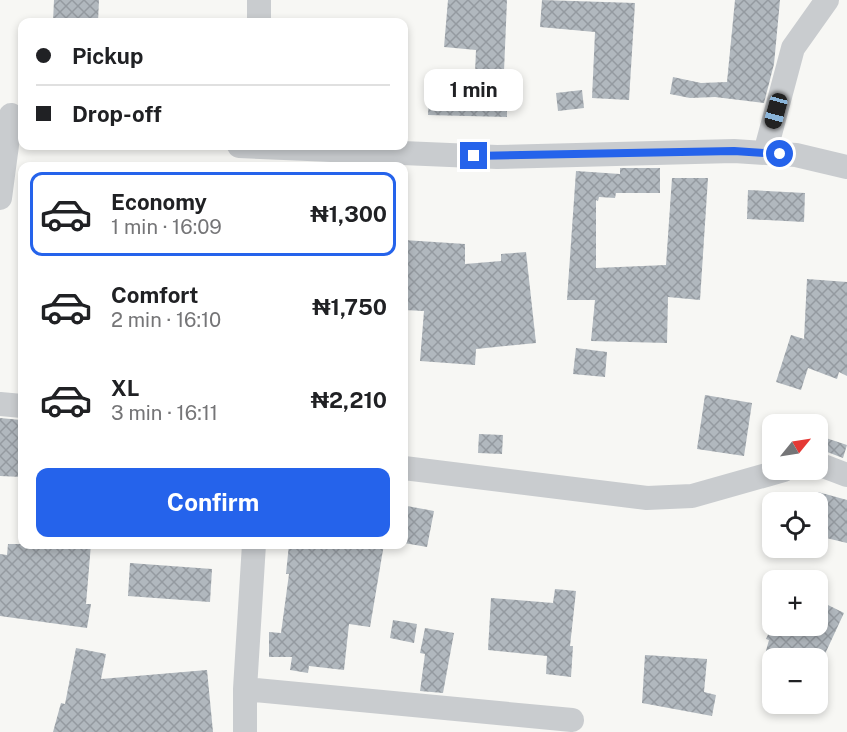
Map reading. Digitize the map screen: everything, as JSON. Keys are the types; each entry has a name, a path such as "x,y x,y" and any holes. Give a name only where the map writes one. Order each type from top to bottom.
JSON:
{"street":[{"path":"259,0 259,18"},
{"path":"765,153 793,48 827,0"},
{"path":"0,198 11,115"},
{"path":"267,153 497,157 734,151 796,155 847,167"},
{"path":"0,404 18,406"},
{"path":"408,468 647,498 692,496 762,476"},
{"path":"828,468 847,475"},
{"path":"245,732 245,689 254,549"},
{"path":"245,689 572,720"}],"building":[{"path":"54,0 99,0 98,18 53,18"},
{"path":"448,0 507,0 503,95 507,95 507,117 428,115 429,94 474,96 476,50 444,47"},
{"path":"542,0 635,3 629,100 592,98 595,32 540,27"},
{"path":"735,0 780,0 774,64 764,103 715,97 690,98 670,94 673,77 701,83 727,82"},
{"path":"582,90 584,108 558,111 556,93"},
{"path":"620,168 660,168 660,193 616,193 615,198 599,197 598,201 596,200 596,268 666,265 672,178 708,178 700,300 668,297 667,343 591,341 595,300 567,300 576,171 620,174"},
{"path":"748,190 805,193 804,222 747,219"},
{"path":"408,240 465,244 465,264 501,261 501,254 526,252 536,343 476,349 475,365 420,361 424,311 408,310"},
{"path":"807,279 847,282 847,376 839,372 837,379 808,368 801,390 776,382 791,335 804,339"},
{"path":"576,348 607,352 605,377 573,374"},
{"path":"705,395 752,403 744,456 697,449"},
{"path":"0,418 18,420 18,477 0,476"},
{"path":"479,434 503,435 502,454 478,453"},
{"path":"828,439 847,445 843,458 828,452"},
{"path":"828,495 847,500 847,543 828,538"},
{"path":"408,506 434,511 427,547 408,544"},
{"path":"8,544 18,544 18,549 91,549 86,604 91,604 87,628 0,616 0,554 7,555"},
{"path":"288,549 383,549 370,627 349,624 344,670 309,666 308,673 290,670 292,657 269,657 269,632 281,633 289,574 286,574"},
{"path":"130,563 212,569 210,602 128,596"},
{"path":"555,589 576,591 570,646 573,646 571,677 546,674 547,656 488,650 491,598 553,603"},
{"path":"828,605 844,613 828,648 767,648 769,640 766,639 767,636 828,636"},
{"path":"393,620 417,624 414,643 390,638"},
{"path":"425,628 454,633 443,693 420,691 425,654 420,653"},
{"path":"76,648 106,654 101,679 207,670 213,732 53,732 61,703 65,704"},
{"path":"645,655 707,659 704,692 716,695 712,716 642,703"}],"route":[{"path":"474,156 734,151 780,154"}]}
